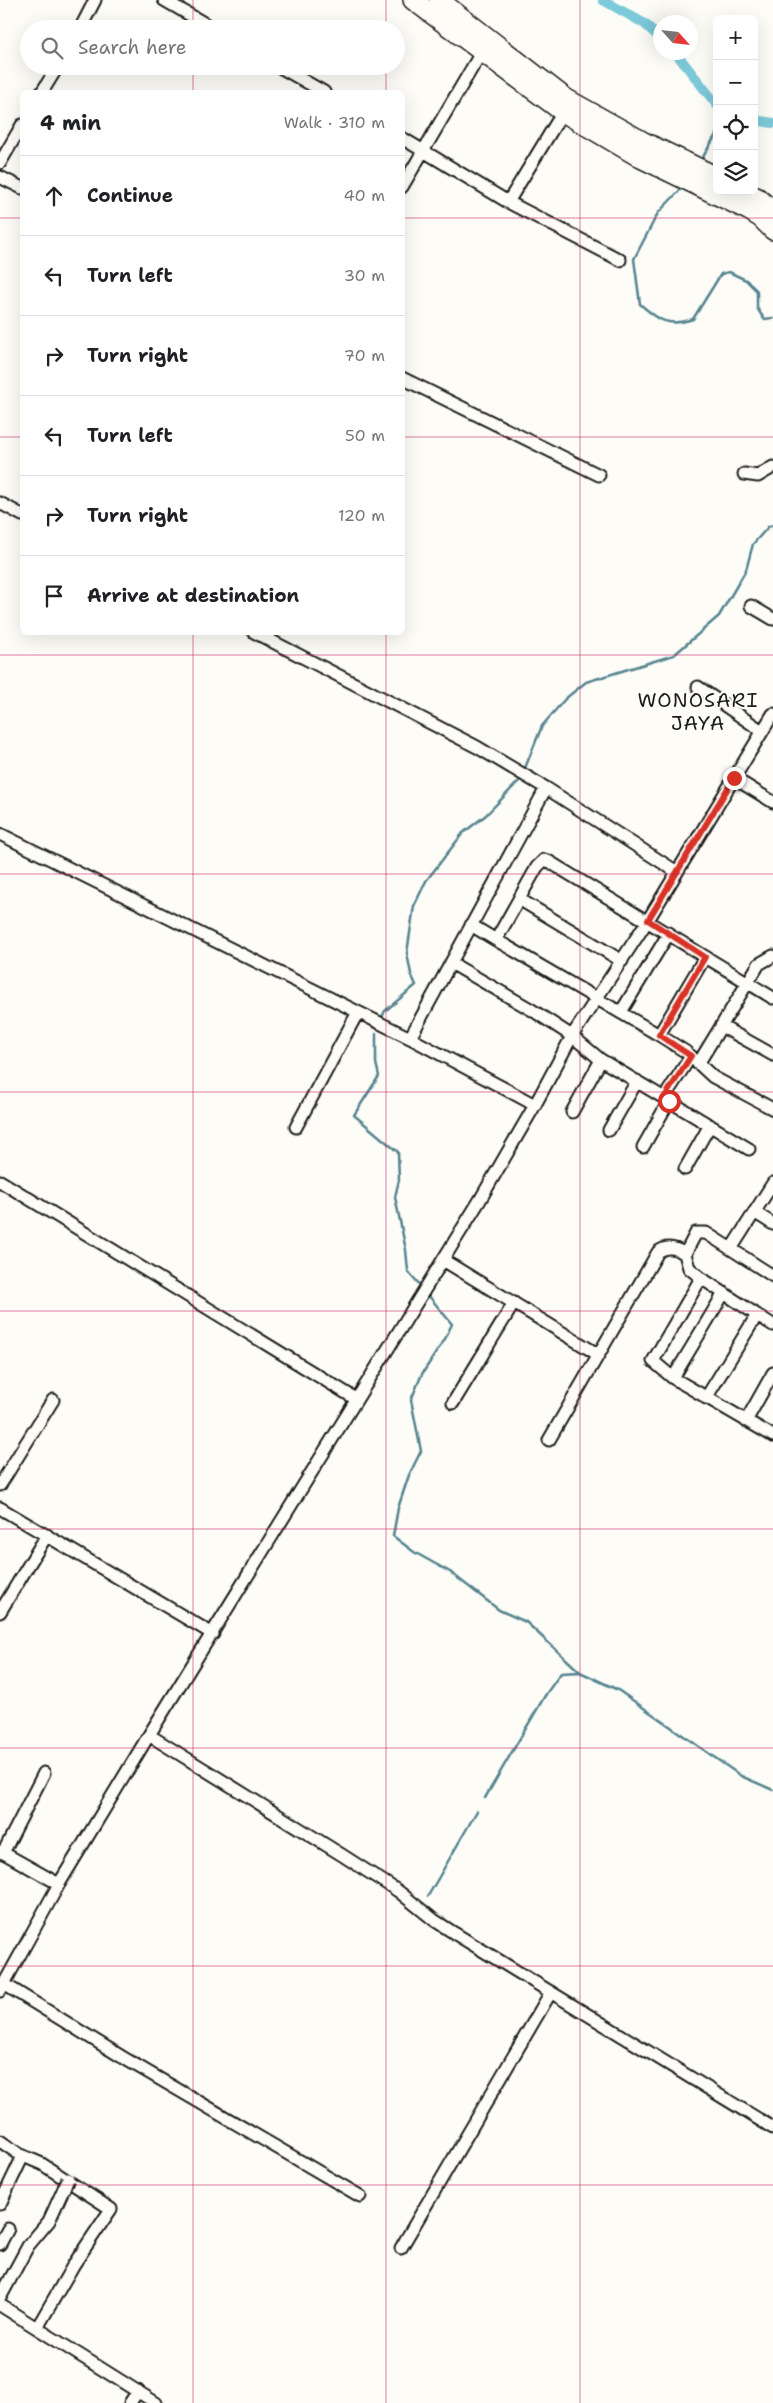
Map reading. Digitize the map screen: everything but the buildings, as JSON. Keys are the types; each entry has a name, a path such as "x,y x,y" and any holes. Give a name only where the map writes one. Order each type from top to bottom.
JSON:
{"highway":[{"path":"413,0 482,51 529,80 565,98 642,150 713,176"},
{"path":"438,0 563,112 642,150 748,210 761,218 773,230"},
{"path":"752,195 773,211"}],"street":[{"path":"85,20 96,0"},
{"path":"164,0 198,20"},
{"path":"405,183 482,51"},
{"path":"43,90 52,75"},
{"path":"294,75 320,90"},
{"path":"508,202 563,112"},
{"path":"0,163 20,128"},
{"path":"405,140 508,202 620,260"},
{"path":"0,177 20,187"},
{"path":"405,379 599,475"},
{"path":"744,474 758,476 773,467"},
{"path":"0,503 20,514"},
{"path":"751,606 773,619"},
{"path":"260,635 476,747 546,788 678,872"},
{"path":"698,687 762,731"},
{"path":"360,2196 2,1988 59,1884 149,1735 443,1260 536,1105 572,1036 678,872 773,714"},
{"path":"734,778 773,802"},
{"path":"410,1038 546,788"},
{"path":"0,834 410,1038 536,1105"},
{"path":"496,940 540,862 548,860 773,998"},
{"path":"519,900 622,961"},
{"path":"471,925 659,1035 694,1060 713,1077 773,1109"},
{"path":"621,1012 669,933"},
{"path":"643,1147 667,1100 694,1060 721,1026 759,964 773,956"},
{"path":"659,1035 705,957"},
{"path":"451,963 521,1002 572,1036 601,1060 749,1149"},
{"path":"296,1127 358,1012"},
{"path":"721,1026 773,1055"},
{"path":"572,1112 601,1060"},
{"path":"609,1130 637,1082"},
{"path":"685,1169 710,1126"},
{"path":"0,1180 356,1399"},
{"path":"730,1249 773,1183"},
{"path":"754,1212 773,1224"},
{"path":"773,1276 701,1231 696,1233 685,1254 689,1268 701,1278 773,1325"},
{"path":"548,1440 658,1252 664,1248 671,1248 685,1254"},
{"path":"443,1260 599,1355"},
{"path":"701,1278 653,1359 654,1364 706,1398 773,1436"},
{"path":"673,1378 724,1293"},
{"path":"453,1403 514,1303"},
{"path":"706,1398 757,1315"},
{"path":"746,1421 772,1377"},
{"path":"0,1485 53,1400"},
{"path":"0,1508 213,1634"},
{"path":"0,1612 46,1535"},
{"path":"149,1735 398,1891 434,1920 773,2128"},
{"path":"44,1773 2,1852 59,1884"},
{"path":"401,2248 551,1992"},
{"path":"0,2141 21,2155 42,2164 111,2209 74,2264 37,2328"},
{"path":"0,2204 22,2161 21,2155"},
{"path":"66,2184 48,2221 28,2246 1,2304 156,2403"},
{"path":"0,2244 8,2229"},
{"path":"130,2403 138,2391"}],"waterway":[{"path":"603,0 645,24 653,31"},
{"path":"681,60 713,100"},
{"path":"758,121 773,123"},
{"path":"700,162 713,140"},
{"path":"683,187 658,213 634,259 640,304 664,321 677,322 693,319 721,274 729,272 746,280 757,291 757,308 764,319 773,318"},
{"path":"525,768 542,726 565,699 586,682 674,655 719,616 746,570 753,544 768,527 773,525"},
{"path":"381,1019 385,1011 416,985 411,974 407,953 414,906 426,881 463,833 486,815 519,781"},
{"path":"376,1034 376,1063 379,1076 354,1115 398,1152 399,1180 395,1197 406,1250 408,1271 419,1284"},
{"path":"428,1295 452,1324 445,1339 422,1374 411,1400 421,1451 409,1475 398,1508 393,1536 414,1552 450,1572 499,1610 526,1622 580,1672"},
{"path":"485,1798 546,1694 561,1673 580,1672 618,1690 741,1776 773,1790"},
{"path":"428,1896 477,1811"}],"district":[{"name":"WONOSARI JAYA","path":"698,712"}],"route":[{"path":"669,1101 664,1098 691,1056 659,1035 705,957 648,920 734,778"}]}
